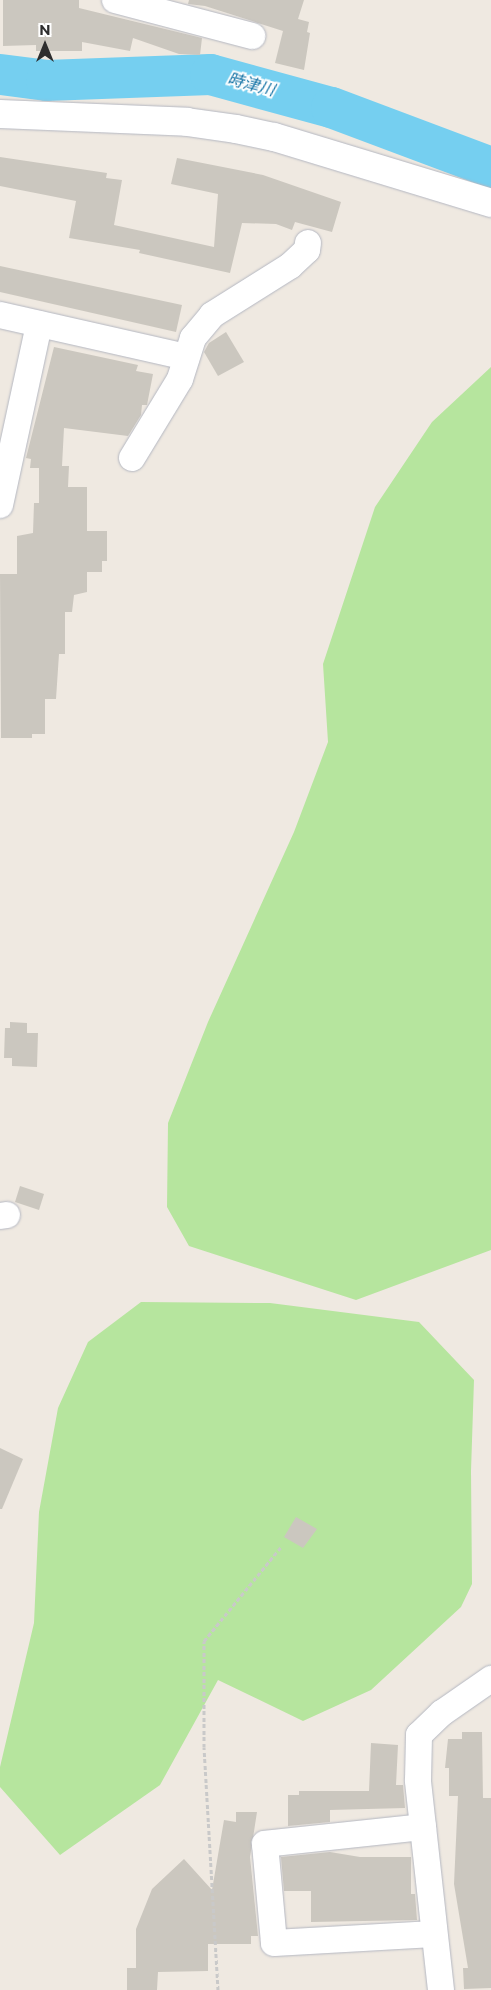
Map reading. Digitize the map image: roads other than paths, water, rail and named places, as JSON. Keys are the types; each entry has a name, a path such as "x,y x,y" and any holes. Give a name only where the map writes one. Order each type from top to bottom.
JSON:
{"street":[{"path":"115,0 252,36"},
{"path":"0,114 187,122 236,129 274,137 491,204"},
{"path":"132,458 180,379 194,338 212,314 290,266 306,250 308,243"},
{"path":"0,315 186,357"},
{"path":"0,505 39,324"},
{"path":"441,1990 418,1780 419,1735 442,1713 491,1679"},
{"path":"423,1827 266,1844 274,1943 434,1934"}],"waterway":[{"name":"時津川","path":"0,74 46,80 210,74 331,107 491,167"}]}
